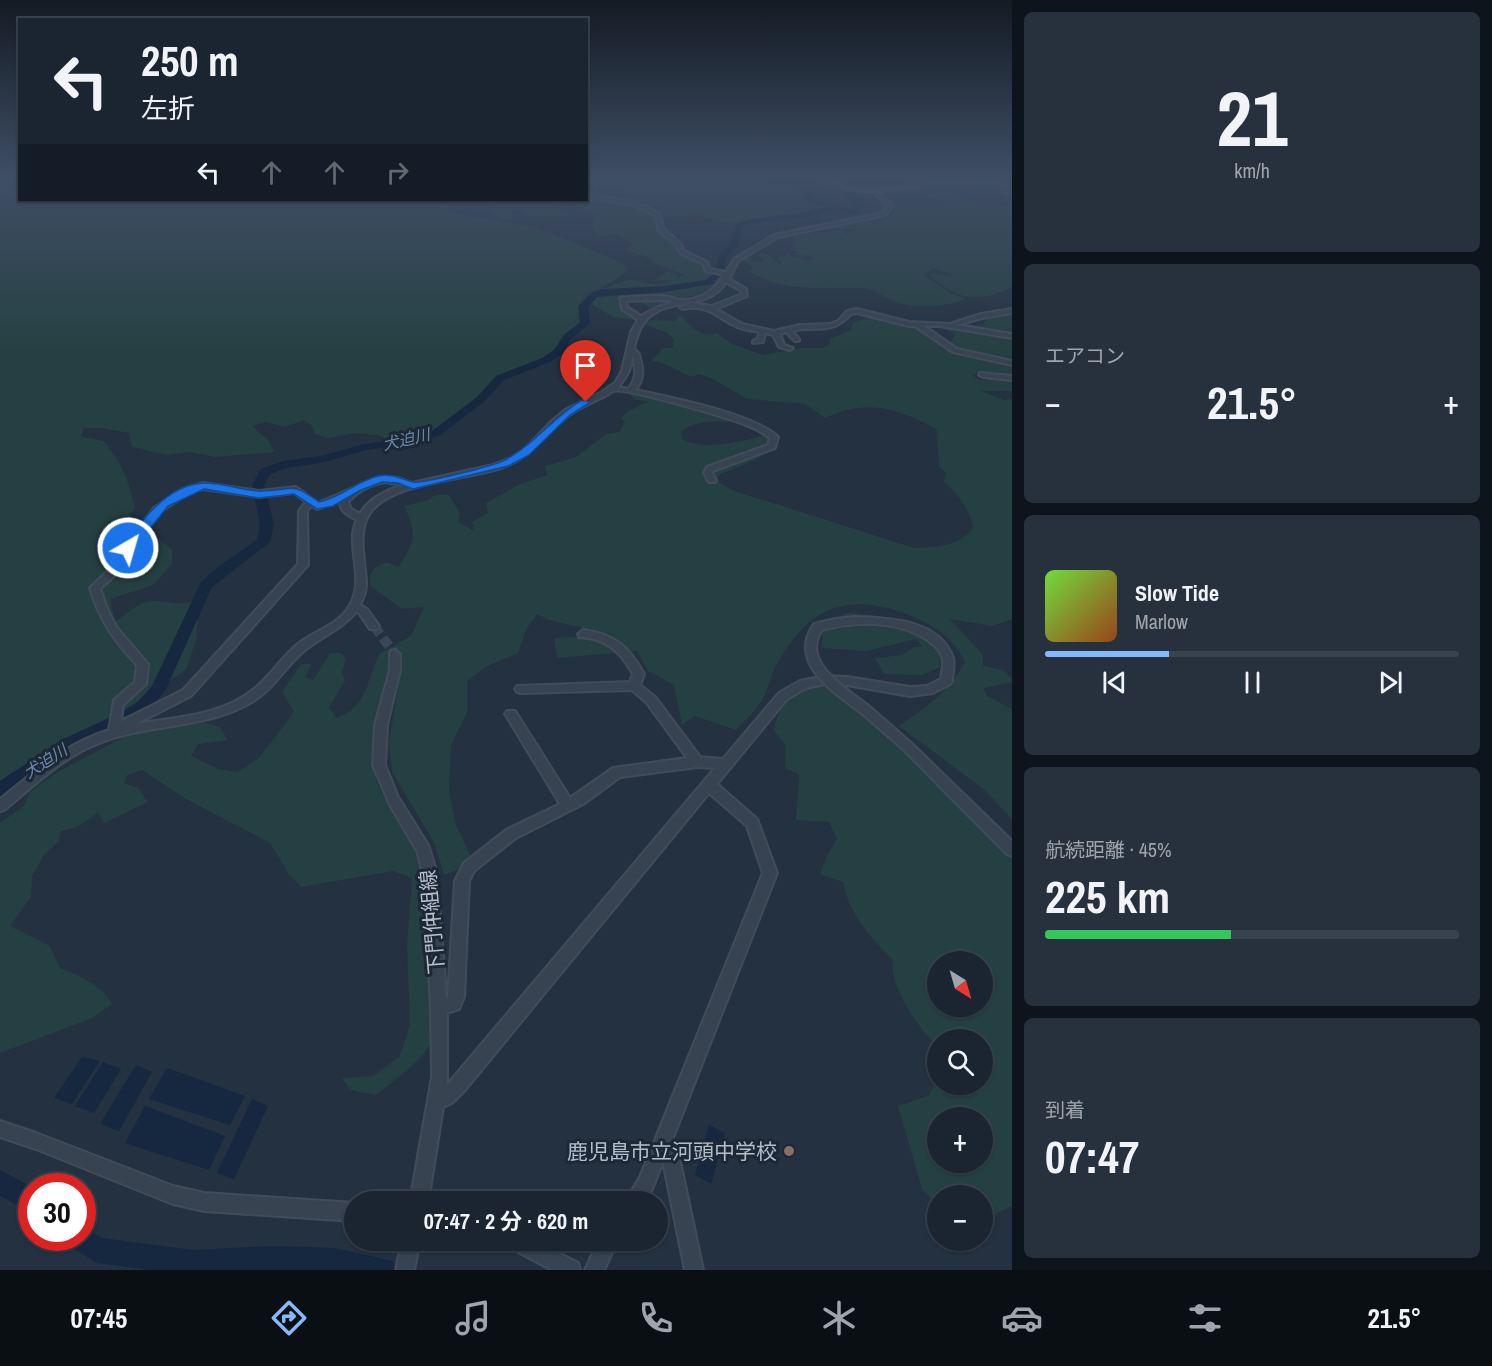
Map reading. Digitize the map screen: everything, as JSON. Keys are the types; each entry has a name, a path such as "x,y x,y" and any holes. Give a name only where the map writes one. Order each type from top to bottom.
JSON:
{"street":[{"path":"662,308 668,310 692,305 722,306 745,296 744,290 726,277 708,270 705,263 682,252 678,244 669,236"},
{"path":"116,730 221,712 247,700 266,685 300,648 340,623 355,606 360,590 358,550 361,518 380,498 413,486 491,469 515,459 566,413 612,388 622,377 634,330 641,320 662,308 714,292 741,256 768,248 777,241 772,237 774,236"},
{"path":"641,320 624,308 622,299 666,297 683,303"},
{"path":"707,305 740,326 762,331 776,333 800,327 828,327"},
{"path":"822,334 822,330 844,318 849,312 857,311 917,324 946,325 1012,336"},
{"path":"946,325 1012,311"},
{"path":"841,326 848,320 844,318"},
{"path":"917,324 955,351 1012,363"},
{"path":"755,342 761,341 762,331"},
{"path":"788,331 797,340"},
{"path":"776,333 781,346 790,348"},
{"path":"630,350 636,354 640,375 636,386 631,390"},
{"path":"983,375 1012,378"},
{"path":"612,388 631,390 744,419 770,431 774,437 772,446 710,469 708,474 712,480"},
{"path":"116,730 118,703 140,684 143,664 118,640 100,609 95,588 117,568 128,548 158,510 170,500 203,486 264,493 296,490 317,506 329,504 357,488 389,478 400,479 413,486"},
{"path":"357,488 344,502 346,510 361,518"},
{"path":"0,806 75,748 116,730 187,693 303,565 303,511 310,502"},
{"path":"355,606 363,611 374,626"},
{"path":"435,1102 446,1097 459,1084 777,702 800,684 836,679 911,692 930,690 946,681 948,665 942,649 932,637 914,628 868,619 838,621 818,627 808,644 810,657 834,685 908,747 1012,850"},
{"path":"583,634 602,637 621,646 639,674 634,687"},
{"name":"下門仲組線","path":"395,654 395,670 381,725 379,765 393,799 423,849 430,873 439,1005 440,1077 421,1191"},
{"path":"521,689 634,687 651,700 697,762"},
{"path":"511,714 568,806"},
{"path":"439,1005 454,1004 456,997 458,913 462,881 469,867 511,834 568,806 617,772 697,762 725,764"},
{"path":"641,1191 770,873 752,823 709,784"},
{"path":"0,1129 173,1195 204,1202 344,1211"},
{"path":"662,1141 670,1152 694,1270"},
{"path":"405,1270 409,1251"},
{"path":"534,1251 571,1270"},
{"path":"594,1270 604,1251"}],"green space":[{"path":"0,236 558,236 619,261 628,269 615,280 585,298 588,307 586,319 561,351 538,363 513,370 500,379 488,396 467,406 458,419 443,430 391,440 377,435 354,433 329,438 315,434 311,425 304,420 285,427 265,422 252,426 269,441 274,452 215,457 190,452 166,455 132,447 129,433 102,428 83,428 82,437 104,441 116,458 127,480 135,508 101,556 112,569 135,563 159,539 172,550 172,564 153,585 110,599 115,622 148,602 183,604 200,597 196,640 186,670 57,753 0,797"},
{"path":"619,236 668,236 680,244 684,254 702,261 710,274 723,278 718,282 711,282 714,285 696,295 650,308 637,300 628,302 626,305 638,313 634,320 613,317 591,304 590,299 608,287 624,281 634,280 660,284 672,280 647,281 655,280 668,271 678,275 677,278 685,275 657,265 645,256 626,250 634,244"},
{"path":"794,236 1012,236 1012,287 989,296 969,297 949,290 929,275 931,273 952,277 950,274 933,268 924,275 950,293 967,299 949,304 907,305 864,288 809,288 783,285 755,275 749,271 753,267 743,260 747,257 751,258 751,261 760,262 763,260 758,255 760,253 768,254 780,265 781,261 776,259 790,253 789,256 810,261 813,259 811,256 794,255 797,252 792,250"},
{"path":"1012,311 1012,336 965,325 983,325 987,319 979,318"},
{"path":"876,314 918,323 950,343 955,334 926,324 951,324 980,330 967,331 972,334 992,333 1012,341 1012,376 971,374 980,380 1012,378 1012,391 981,391 1004,400 1012,399 1012,619 993,626 950,619 983,655 983,666 1003,670 1012,679 1012,682 984,688 987,696 1012,709 1012,820 986,791 899,726 944,690 959,673 965,662 960,652 945,636 918,619 898,611 856,604 823,613 796,636 784,652 761,702 736,730 695,716 682,725 674,685 648,671 637,651 557,658 554,638 613,635 549,620 537,614 526,630 518,653 487,666 467,681 467,713 451,745 449,791 456,825 471,857 457,870 444,875 435,844 392,772 389,742 398,688 395,687 400,653 393,655 374,739 374,772 385,799 414,850 423,877 432,1041 421,1057 399,1077 376,1095 350,1090 342,1078 373,1076 400,1056 410,1025 407,945 412,878 393,871 301,887 288,873 270,843 186,799 142,770 127,775 124,783 138,788 148,802 104,823 98,813 77,827 61,831 58,842 44,855 32,876 31,897 10,926 50,946 60,968 96,986 112,1004 92,1018 0,1053 0,823 24,806 30,792 56,773 122,738 132,728 205,723 220,727 228,740 198,744 191,756 218,769 238,772 259,758 294,712 282,692 301,664 311,664 306,677 313,680 330,653 341,653 346,659 342,672 345,681 329,707 336,718 354,708 365,692 379,654 411,636 424,607 402,609 370,586 370,576 375,568 387,562 398,567 411,544 413,531 404,506 429,500 435,495 449,495 460,514 458,522 474,531 472,522 488,513 486,503 518,485 547,475 545,466 576,457 606,434 619,432 625,422 621,418 627,412 649,401 635,400 629,393 646,394 768,428 723,422 700,423 681,431 682,439 691,443 714,445 775,432 774,442 762,456 713,478 732,490 914,548 947,545 967,534 973,528 969,514 954,491 944,481 946,473 939,467 937,430 909,416 882,408 855,408 825,418 805,404 747,399 713,379 699,374 691,377 663,363 651,361 663,348 672,348 674,340 668,333 644,324 652,320 675,321 680,315 701,333 717,333 732,344 763,355 801,348 823,348 830,344 830,339 851,330 853,323"},
{"path":"847,613 891,619 923,632 934,641 940,653 940,667 922,675 884,674 875,658 902,655 914,647 923,647 916,639 867,651 822,648 824,630 827,625 835,618"},
{"path":"823,682 871,721 1012,846 1012,1206 993,1215 993,1185 927,1185 927,1194 922,1189 898,1106 929,1095 993,1095 993,1029 927,1029 927,1035 901,995 893,971 892,959 861,924 850,904 843,882 820,874 826,857 837,839 829,822 796,820 799,774 785,768 786,746 774,731 784,705 805,688"}],"water":[{"path":"82,1057 100,1061 72,1104 54,1098"},
{"path":"103,1062 121,1069 94,1113 75,1106"},
{"path":"136,1065 152,1072 119,1131 100,1124"},
{"path":"167,1068 245,1096 230,1125 149,1099"},
{"path":"252,1099 268,1106 234,1179 217,1173"},
{"path":"145,1106 225,1136 209,1170 125,1143"},
{"path":"709,1125 725,1133 711,1184 695,1175"}],"waterway":[{"name":"犬迫川","path":"0,790 67,745 130,716 143,707 158,689 206,585 224,569 263,542 267,524 258,485 265,472 283,465 321,459 365,447 412,441 436,433 481,399 500,378 546,360 558,352 567,337 585,323 583,306 594,295 604,292 665,289 709,282 718,273 724,253 733,247 736,236"},
{"path":"0,1182 18,1193"},
{"path":"96,1249 193,1263 272,1259 335,1261 384,1270"}],"tunnel":[{"path":"374,626 395,654"}],"place":[{"name":"鹿児島市立河頭中学校","path":"789,1151"}],"route":[{"path":"128,548 164,504 186,491 203,486 259,494 296,490 302,497 317,506 329,504 339,496 381,479 400,479 413,486 479,472 504,464 525,453 566,413 586,402"}]}
